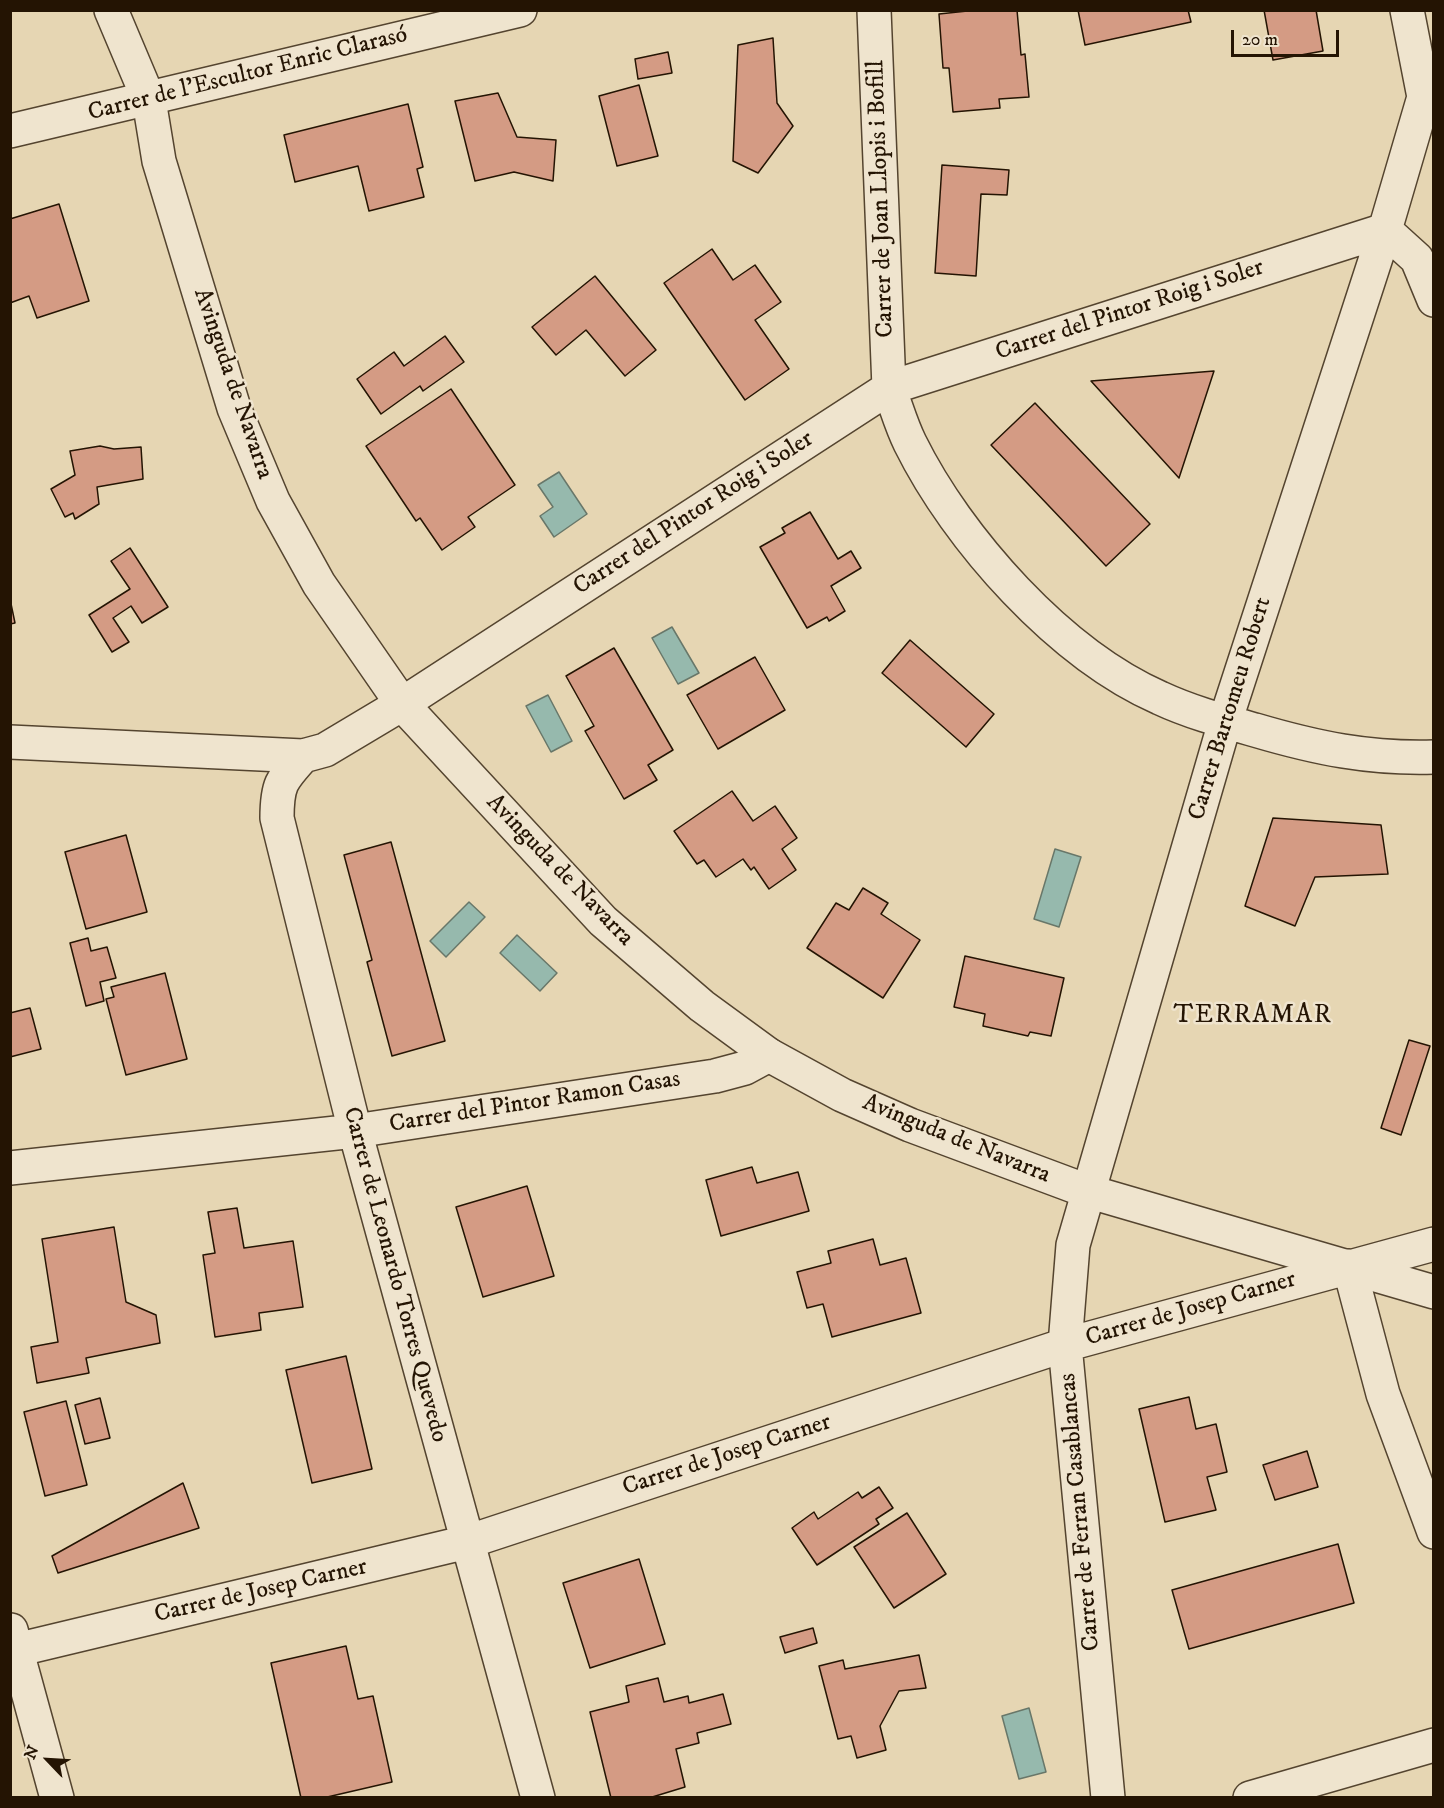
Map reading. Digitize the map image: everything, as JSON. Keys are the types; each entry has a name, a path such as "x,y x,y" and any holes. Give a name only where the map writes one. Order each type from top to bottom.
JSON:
{"street":[{"name":"Avinguda de Navarra","path":"111,10 149,100 159,161 234,408 273,501 319,584 402,704 603,921 702,1006 769,1055 842,1095 910,1125 1087,1191 1434,1292"},
{"name":"Carrer de l'Escultor Enric Clarasó","path":"10,131 149,100 481,14 520,10"},
{"name":"Carrer de Joan Llopis i Bofill","path":"874,10 889,387 910,442 948,508 1025,602 1070,643 1112,671 1160,698 1225,722 1315,748 1389,758 1434,757"},
{"path":"1413,12 1429,96"},
{"name":"Carrer Bartomeu Robert","path":"1087,1191 1225,722 1429,96"},
{"name":"Carrer del Pintor Roig i Soler","path":"10,742 303,756 325,750 402,704 889,387 1385,230"},
{"path":"1385,230 1417,259 1434,300"},
{"name":"Carrer de Leonardo Torres Quevedo","path":"303,756 288,772 277,793 277,818 355,1131 538,1797"},
{"name":"Carrer del Pintor Ramon Casas","path":"10,1168 355,1131 715,1076 745,1068 769,1055"},
{"name":"Carrer de Ferran Casablancas","path":"1087,1191 1072,1245 1065,1345 1108,1797"},
{"name":"Carrer de Josep Carner","path":"14,1639 467,1542 1065,1345 1434,1244"},
{"path":"1349,1266 1383,1394 1434,1532"},
{"path":"14,1639 57,1797"},
{"path":"1250,1797 1434,1745"}],"water":[{"path":"559,472 587,514 554,537 540,516 553,507 538,485"},
{"path":"672,627 699,673 678,684 652,638"},
{"path":"548,695 572,741 551,752 526,706"},
{"path":"1055,849 1081,857 1059,927 1034,919"},
{"path":"469,902 485,917 446,957 430,941"},
{"path":"517,935 557,973 540,991 500,953"},
{"path":"1029,1708 1046,1772 1019,1779 1002,1716"}],"building":[{"path":"977,10 1017,10 1021,55 1025,54 1029,97 999,99 1000,108 953,112 949,68 943,68 939,14"},
{"path":"1078,10 1188,10 1191,22 1085,45"},
{"path":"1264,10 1316,10 1323,51 1273,60"},
{"path":"773,38 777,103 793,126 758,173 733,161 738,45"},
{"path":"668,52 672,73 638,79 635,59"},
{"path":"639,85 658,156 617,166 599,96"},
{"path":"498,93 517,137 556,140 553,181 514,172 475,181 455,101"},
{"path":"408,104 423,167 417,169 424,197 369,211 358,166 295,182 284,135"},
{"path":"942,165 1009,170 1007,195 981,194 976,276 935,273"},
{"path":"59,204 89,301 37,318 29,296 10,303 10,219"},
{"path":"712,249 733,280 755,265 781,302 755,320 789,369 745,400 664,283"},
{"path":"595,276 656,350 625,376 586,330 556,355 532,327"},
{"path":"445,336 464,362 423,391 420,386 381,414 357,379 394,352 404,366"},
{"path":"1214,371 1179,478 1091,381"},
{"path":"451,389 515,485 468,517 475,527 442,550 420,518 416,521 366,446"},
{"path":"1035,403 1150,524 1106,566 991,445"},
{"path":"100,446 114,449 141,447 143,479 97,487 99,504 75,519 73,513 65,517 51,489 75,475 70,451"},
{"path":"810,512 838,559 851,551 861,568 831,586 845,611 829,621 827,617 807,628 760,547 785,533 782,528"},
{"path":"130,548 168,607 142,623 131,606 113,618 129,642 112,652 89,615 130,589 111,561"},
{"path":"10,599 15,623 10,624"},
{"path":"910,640 994,714 966,747 882,673"},
{"path":"614,648 673,750 648,765 657,780 624,799 585,731 594,726 566,676"},
{"path":"755,657 785,710 718,749 687,695"},
{"path":"732,791 753,821 775,806 797,838 782,849 796,870 769,889 754,867 751,870 743,859 716,877 704,860 697,864 674,831"},
{"path":"1273,818 1381,825 1388,874 1315,877 1295,926 1245,906"},
{"path":"126,835 147,912 86,929 65,852"},
{"path":"391,842 445,1041 392,1056 367,962 372,960 344,855"},
{"path":"863,888 888,903 881,914 920,940 883,998 807,948 836,903 849,910"},
{"path":"88,938 91,951 107,947 116,978 100,982 104,1001 86,1006 70,943"},
{"path":"965,956 1064,978 1051,1036 1030,1032 1028,1036 983,1026 985,1014 954,1007"},
{"path":"165,973 187,1059 126,1075 106,999 114,997 111,987"},
{"path":"30,1008 41,1049 10,1057 10,1013"},
{"path":"1409,1040 1430,1046 1401,1135 1381,1128"},
{"path":"752,1167 757,1183 798,1172 809,1211 721,1236 706,1180"},
{"path":"527,1186 554,1276 483,1297 456,1207"},
{"path":"237,1208 244,1248 293,1241 303,1307 259,1313 261,1330 215,1337 203,1255 215,1253 208,1212"},
{"path":"114,1227 126,1302 156,1315 160,1343 86,1358 89,1373 37,1383 31,1347 58,1342 42,1239"},
{"path":"873,1239 880,1265 906,1258 921,1313 832,1337 823,1304 807,1308 797,1272 831,1263 828,1251"},
{"path":"346,1356 372,1469 312,1483 286,1370"},
{"path":"1189,1397 1196,1429 1216,1424 1227,1472 1207,1477 1216,1510 1165,1522 1139,1409"},
{"path":"100,1398 110,1438 85,1444 75,1405"},
{"path":"66,1401 87,1485 45,1496 24,1412"},
{"path":"1307,1451 1318,1487 1275,1500 1263,1465"},
{"path":"183,1483 199,1528 58,1573 52,1556"},
{"path":"879,1487 893,1508 876,1519 879,1524 817,1565 792,1528 814,1512 818,1519 858,1492 862,1498"},
{"path":"907,1513 946,1574 894,1608 854,1547"},
{"path":"1338,1544 1354,1603 1189,1649 1172,1590"},
{"path":"639,1559 665,1644 590,1668 563,1583"},
{"path":"813,1628 817,1643 785,1653 780,1637"},
{"path":"346,1646 358,1699 373,1696 392,1782 323,1798 301,1798 271,1663"},
{"path":"919,1655 926,1688 899,1691 880,1726 886,1750 857,1758 851,1736 838,1739 819,1666 843,1660 845,1669"},
{"path":"658,1678 664,1702 688,1696 689,1703 723,1694 731,1724 697,1733 699,1743 676,1749 685,1787 649,1798 611,1798 590,1712 629,1702 626,1686"}],"district":[{"name":"TERRAMAR","path":"1253,1017"}]}
